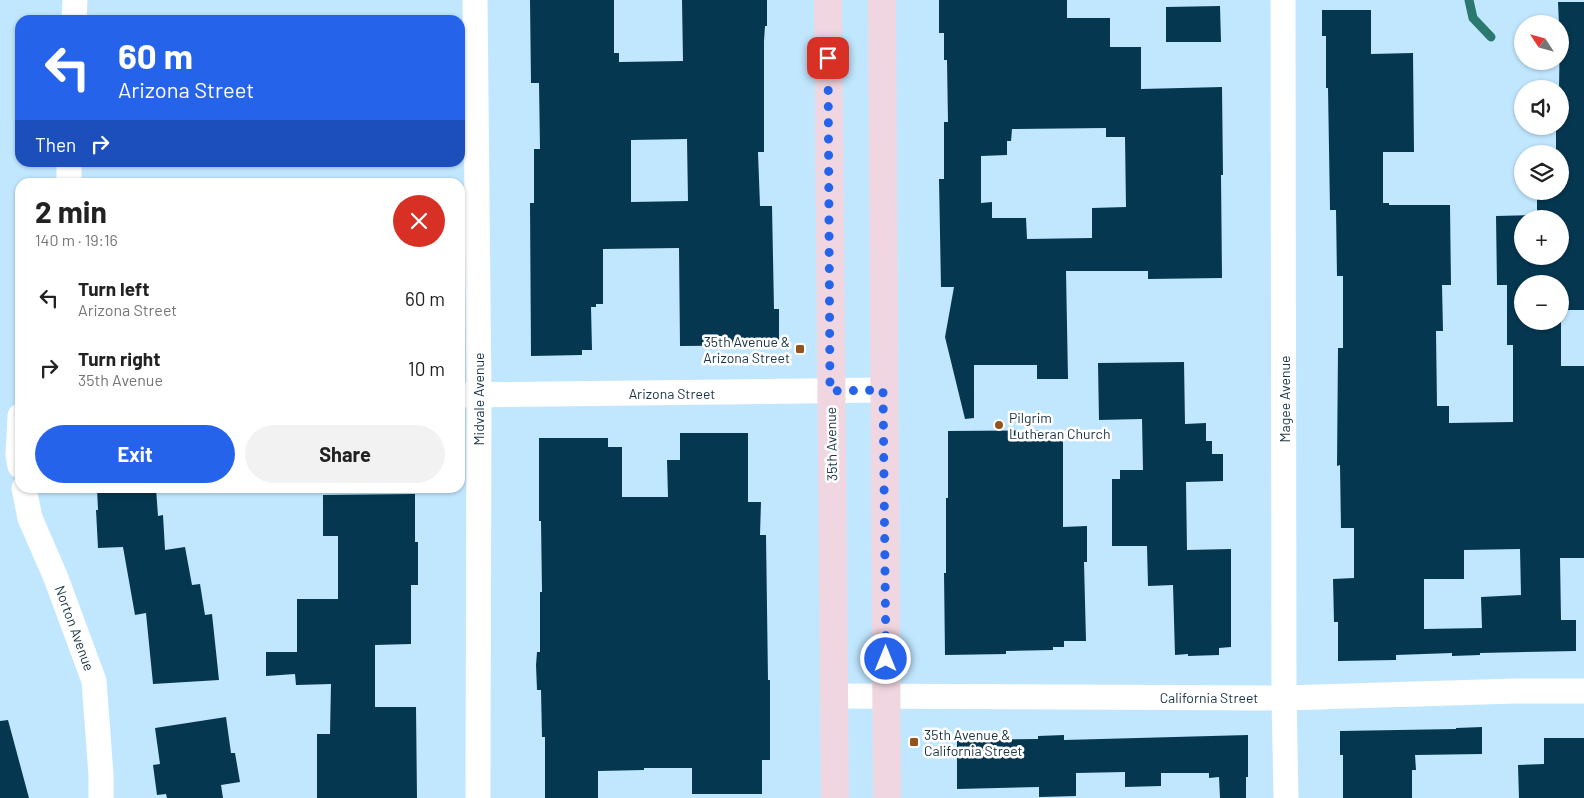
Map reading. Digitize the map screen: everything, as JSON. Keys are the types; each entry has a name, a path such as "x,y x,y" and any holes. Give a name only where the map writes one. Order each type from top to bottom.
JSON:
{"main road":[{"name":"35th Avenue","path":"828,0 835,798"},
{"path":"882,0 886,798"}],"street":[{"path":"74,15 75,0"},
{"name":"Midvale Avenue","path":"475,0 469,394 478,798"},
{"name":"Magee Avenue","path":"1283,0 1284,698 1286,798"},
{"name":"Arizona Street","path":"469,394 883,390"},
{"name":"Norton Avenue","path":"25,493 30,518 56,578 94,681 101,787"},
{"name":"California Street","path":"835,696 1284,698 1584,690"}],"building":[{"path":"530,0 614,0 614,53 619,53 619,62 683,61 682,0 767,0 767,26 765,26 764,41 764,152 758,152 760,206 772,206 774,309 779,309 779,345 680,346 679,248 603,249 603,304 596,304 596,307 591,307 592,350 582,350 582,355 531,356 530,203 534,203 534,149 540,149 539,83 531,83","holes":["687,139 688,201 631,202 631,140"]},
{"path":"939,0 1067,0 1067,18 1110,18 1110,47 1141,47 1141,89 1222,87 1222,278 1148,279 1148,271 1066,271 1068,379 1037,379 1037,365 974,365 974,418 965,419 945,337 954,287 941,287 939,179 944,179 944,122 948,122 947,60 944,60 944,33 939,33","holes":["1106,128 1106,137 1125,137 1126,207 1092,208 1092,238 1027,239 1026,218 992,218 992,202 981,203 981,156 1007,155 1007,141 1011,141 1012,129"]},
{"path":"1558,2 1584,2 1584,310 1569,310 1569,275 1514,275 1514,330 1561,330 1561,366 1584,366 1584,558 1560,558 1561,620 1576,620 1576,651 1480,653 1480,655 1452,656 1452,653 1396,655 1396,660 1338,661 1338,622 1334,622 1333,579 1354,578 1354,528 1341,528 1340,465 1337,466 1338,348 1343,348 1343,276 1337,276 1336,210 1330,210 1326,36 1322,36 1322,10 1371,10 1371,54 1413,53 1414,152 1383,152 1383,203 1389,203 1389,205 1450,205 1451,285 1442,285 1443,331 1436,331 1437,406 1449,406 1449,423 1513,422 1513,345 1507,345 1507,285 1497,285 1496,216 1514,216 1514,265 1569,265 1569,210 1537,210 1537,200 1569,200 1569,145 1556,145 1556,135 1569,135 1569,80 1559,80 1559,70 1569,70 1569,15 1559,15","holes":["1520,549 1521,595 1481,597 1482,628 1424,629 1424,579 1464,579 1464,550"]},
{"path":"1220,6 1221,42 1166,42 1166,7"},
{"path":"1184,362 1185,424 1206,423 1206,441 1212,441 1212,454 1223,454 1223,481 1186,482 1187,550 1231,549 1231,647 1219,648 1219,655 1175,655 1173,585 1148,586 1147,546 1112,546 1112,479 1120,479 1120,470 1143,470 1142,419 1099,420 1098,363"},
{"path":"1063,430 1063,527 1087,526 1087,562 1084,562 1086,641 1064,641 1064,647 1053,647 1053,650 1006,651 1006,654 945,655 944,573 946,573 948,431"},
{"path":"680,433 748,433 748,502 761,502 760,535 766,535 770,760 762,760 762,794 692,794 692,768 644,768 644,770 598,771 598,798 545,798 545,737 542,737 541,690 537,690 536,665 537,652 540,652 540,592 542,592 541,521 539,521 539,438 608,438 608,447 622,447 622,497 668,497 667,460 680,460"},
{"path":"97,493 156,493 158,516 163,515 165,550 185,547 192,585 200,584 205,615 212,614 219,680 153,684 146,613 135,615 123,547 98,548 96,510 98,510"},
{"path":"415,494 415,542 418,542 418,585 411,585 411,644 375,645 375,707 416,707 417,798 317,798 317,734 330,734 331,684 296,685 295,674 266,676 266,652 297,652 297,599 338,599 338,536 323,536 323,495"},
{"path":"226,717 231,753 235,753 240,782 221,785 223,798 167,798 166,794 157,795 153,765 160,764 155,728"},
{"path":"8,720 29,798 0,798 0,721"},
{"path":"1482,727 1482,754 1415,755 1416,770 1412,770 1412,798 1343,798 1343,755 1340,755 1340,731"},
{"path":"1064,735 1064,740 1248,735 1246,798 1220,798 1219,777 1209,778 1209,773 1161,773 1161,786 1125,787 1125,772 1076,773 1076,796 1039,797 1039,787 957,789 957,740 1038,739 1038,736"},
{"path":"1544,738 1584,738 1584,798 1519,798 1518,765 1544,764"}],"waterway":[{"path":"1469,0 1473,18 1491,37"}],"place":[{"name":"35th Avenue & Arizona Street","path":"800,349"},
{"name":"Pilgrim Lutheran Church","path":"999,425"},
{"name":"35th Avenue & California Street","path":"914,742"}],"route":[{"path":"828,58 830,391 883,390 886,659"}]}
